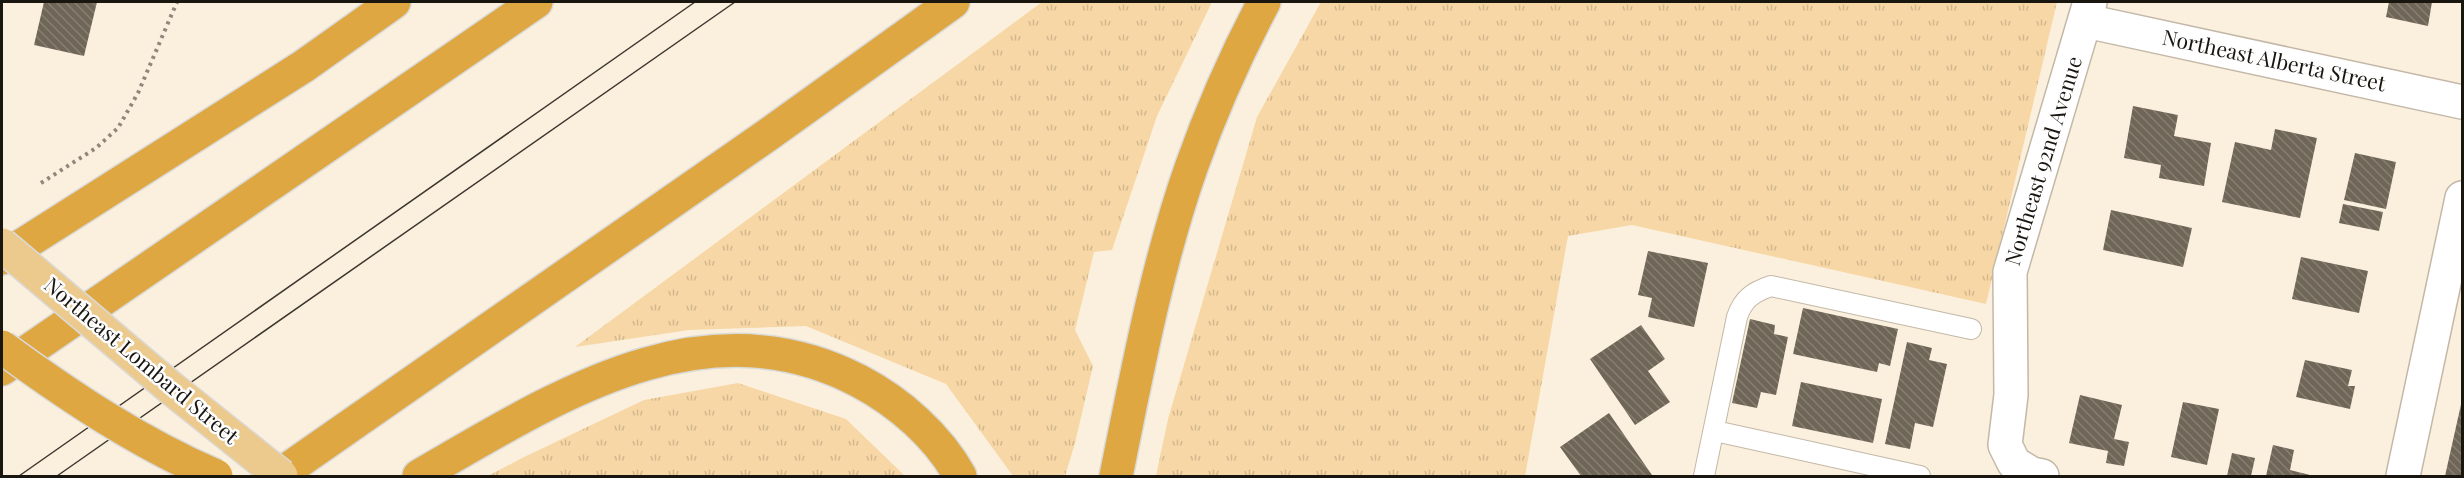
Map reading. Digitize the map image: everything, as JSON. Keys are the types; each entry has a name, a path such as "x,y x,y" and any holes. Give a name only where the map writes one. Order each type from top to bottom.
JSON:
{"highway":[{"path":"2,258 304,66 394,2"},
{"path":"2,369 536,2"},
{"path":"280,477 953,2"},
{"path":"1116,477 1144,337 1173,225 1191,167 1248,32 1264,2"},
{"path":"2,347 112,423 216,477"},
{"path":"419,477 549,402 582,386 658,360 720,350 752,350 781,354 813,362 850,377 894,404 918,424 940,447 960,477"}],"main road":[{"name":"Northeast Lombard Street","path":"2,245 153,374 280,477"}],"street":[{"name":"Northeast Alberta Street","path":"2088,11 2463,102"},
{"name":"Northeast 92nd Avenue","path":"2028,470 2006,445 2011,395 2010,272 2088,11"},
{"path":"2403,477 2463,198"}],"lane":[{"path":"1704,477 1739,310 1756,291 1771,286 1971,329"},
{"path":"1715,431 1920,477"}],"path":[{"path":"41,183 96,148 118,128 138,93 177,2"}],"green space":[{"path":"1042,2 1212,2 1157,116 1112,250 1094,252 1075,330 1093,366 1065,476 1013,476 946,384 806,326 689,330 575,347"},
{"path":"1321,2 2057,2 1986,304 1632,225 1568,236 1525,476 1156,476 1168,419 1257,117"},
{"path":"738,383 846,419 905,476 488,476 644,400"}],"building":[{"path":"44,2 97,2 84,56 34,45"},
{"path":"2389,2 2432,2 2428,26 2386,17"},
{"path":"2133,106 2178,115 2174,136 2211,143 2204,186 2159,178 2161,165 2124,158"},
{"path":"2275,129 2317,138 2300,218 2222,202 2235,142 2271,150"},
{"path":"2355,153 2396,162 2386,209 2344,200"},
{"path":"2343,204 2383,212 2379,231 2339,223"},
{"path":"2111,210 2192,228 2183,267 2103,250"},
{"path":"1648,251 1708,263 1694,327 1648,317 1652,298 1638,295"},
{"path":"2301,257 2368,271 2359,313 2292,299"},
{"path":"1803,308 1898,329 1890,366 1879,363 1877,372 1793,354"},
{"path":"1750,319 1775,325 1774,334 1788,337 1776,395 1761,392 1757,408 1732,403"},
{"path":"1641,325 1665,359 1648,371 1670,402 1635,425 1590,359"},
{"path":"1907,342 1932,348 1929,360 1947,364 1933,427 1915,423 1910,449 1885,444"},
{"path":"2305,360 2352,370 2348,386 2355,386 2350,409 2296,397"},
{"path":"1801,382 1882,399 1873,443 1792,426"},
{"path":"2080,395 2122,405 2114,439 2129,442 2124,466 2106,463 2108,451 2069,443"},
{"path":"2462,400 2462,476 2445,476"},
{"path":"2183,402 2219,409 2207,465 2171,457"},
{"path":"1609,413 1652,475 1581,476 1560,447"},
{"path":"2273,445 2294,450 2290,470 2314,476 2266,476"},
{"path":"2232,453 2255,458 2251,476 2227,476"}],"tram line":[{"path":"19,476 695,2"},
{"path":"57,476 735,2"}]}
